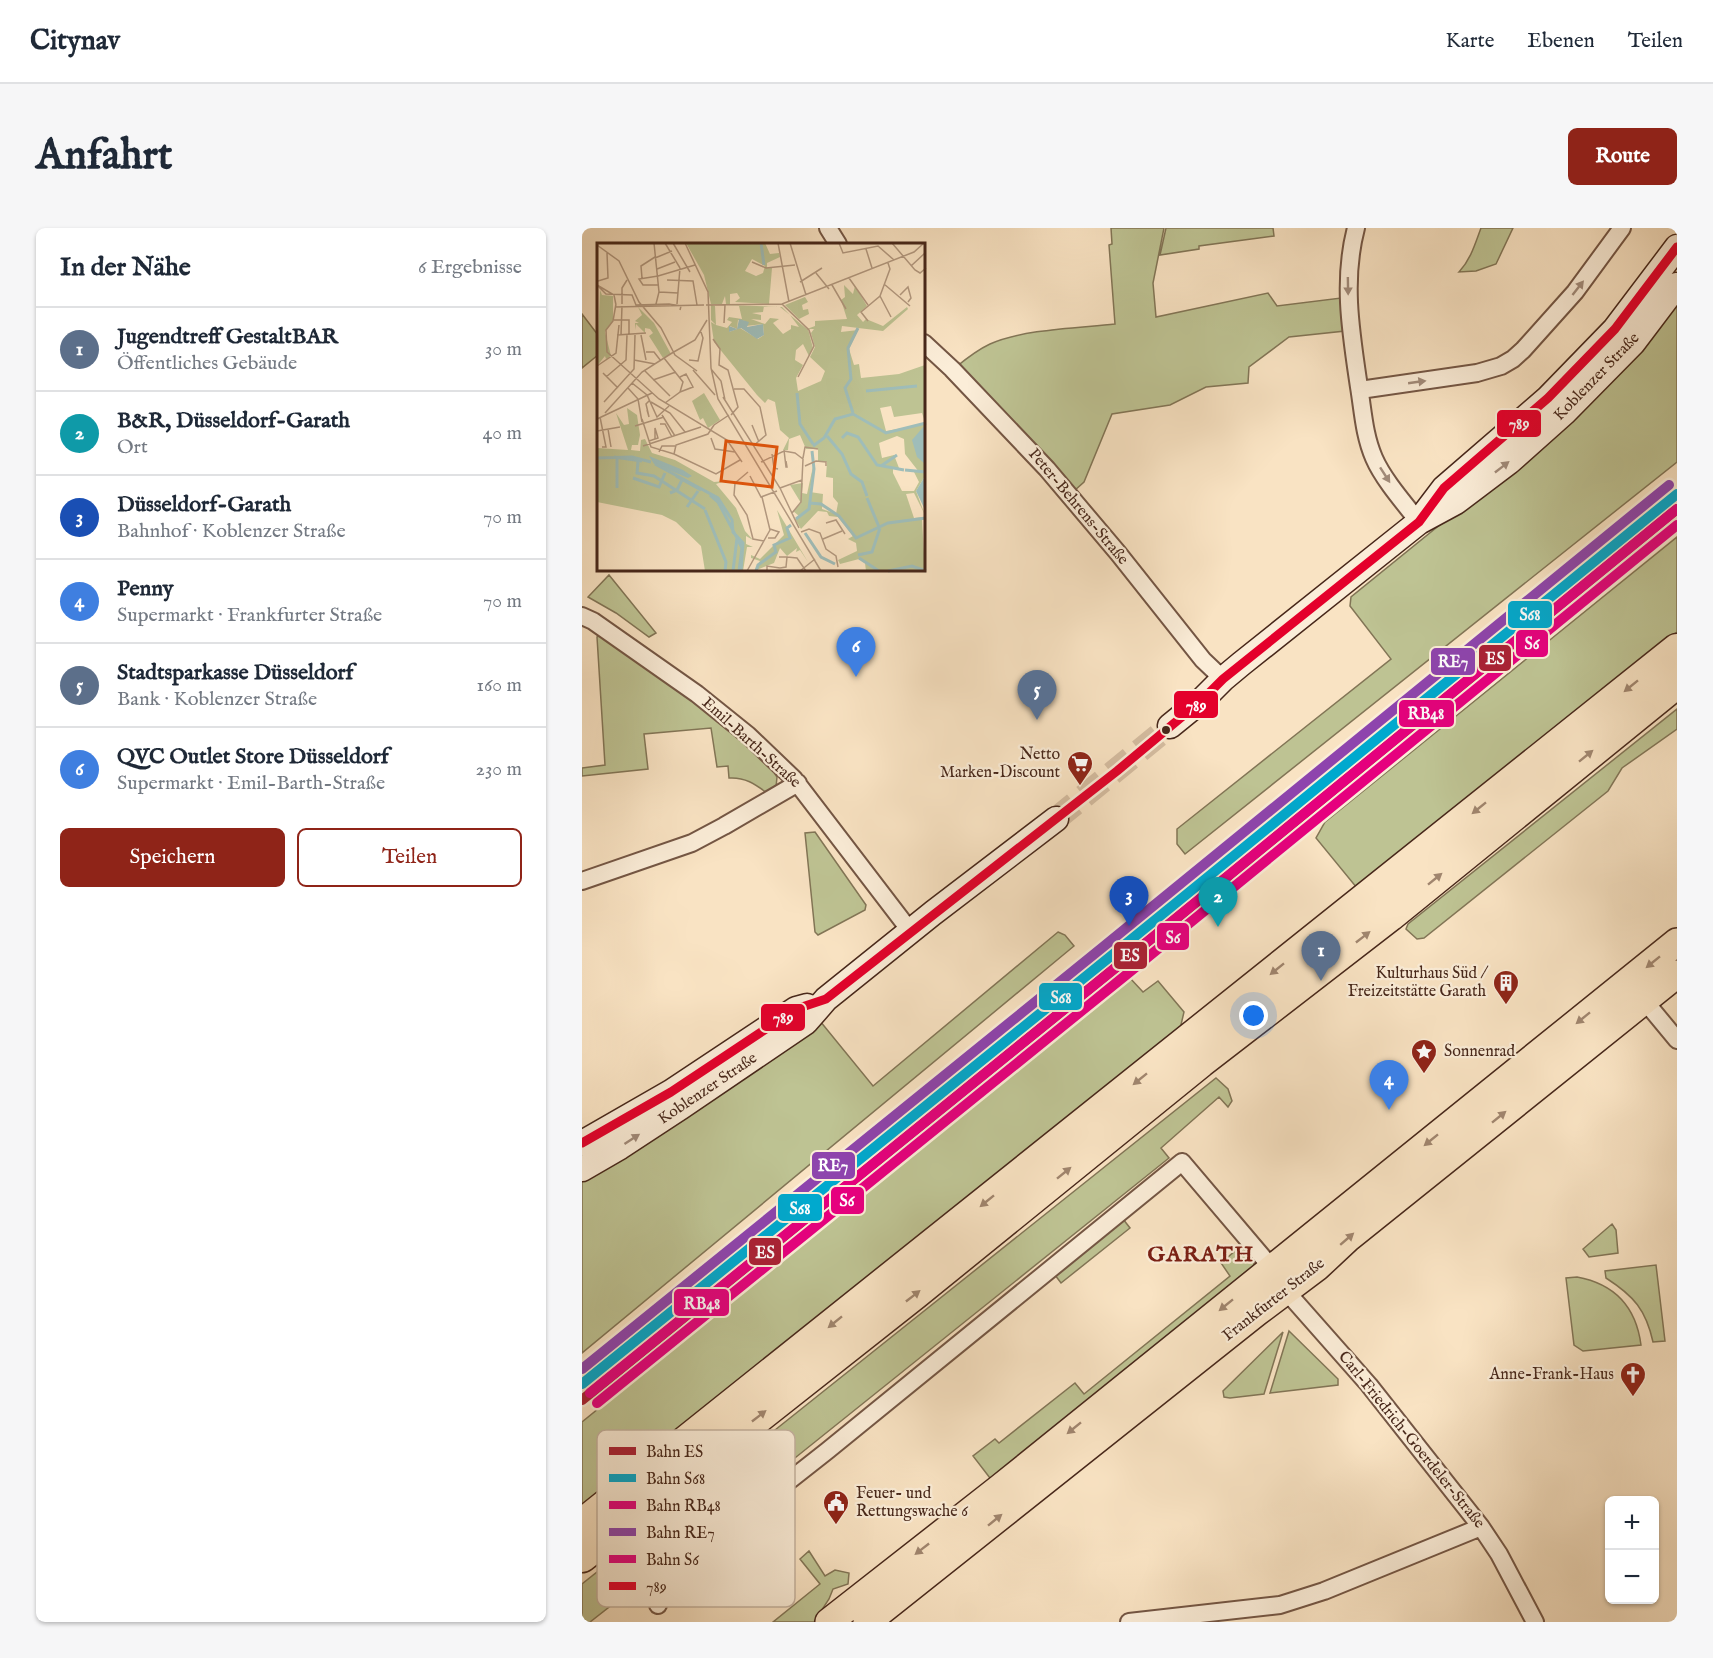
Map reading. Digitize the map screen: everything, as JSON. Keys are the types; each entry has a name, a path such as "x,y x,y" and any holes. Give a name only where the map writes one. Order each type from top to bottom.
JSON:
{"highway":[{"path":"1381,905 1677,649"},
{"path":"704,1430 1381,905 1677,683"},
{"path":"743,1430 915,1294 1193,1052"},
{"path":"582,1524 597,1512"},
{"path":"582,1557 597,1545"}],"main road":[{"name":"Koblenzer Straße","path":"1419,522 1444,488 1548,398 1615,329 1677,247"},
{"name":"Koblenzer Straße","path":"1170,726 1208,695 1223,679 1419,522 1456,502 1509,462 1564,413 1633,344 1677,285"},
{"name":"Koblenzer Straße","path":"582,1169 621,1147 806,1022 826,999 1056,819"},
{"name":"Frankfurter Straße","path":"867,1622 1317,1267 1637,991 1677,942"},
{"name":"Frankfurter Straße","path":"829,1622 1000,1488 1272,1268 1637,991 1677,974"},
{"name":"Koblenzer Straße","path":"582,1143 671,1092 796,1009 826,999"}],"street":[{"path":"828,228 837,243"},
{"path":"1356,228 1349,262 1349,308 1366,434 1375,460 1401,500 1419,522"},
{"path":"1360,390 1477,373 1501,366 1513,359 1575,292 1623,228"},
{"name":"Peter-Behrens-Straße","path":"926,345 1047,469 1118,553 1203,660 1223,679"},
{"name":"Emil-Barth-Straße","path":"582,616 593,621 697,694 748,735 798,783 911,932"},
{"path":"582,881 692,843 798,783"},
{"path":"1637,991 1677,1040"},
{"name":"Frankfurter Straße","path":"795,1476 1182,1162 1272,1268"},
{"name":"Carl-Friedrich-Goerdeler-Straße","path":"1272,1268 1286,1291 1369,1385 1481,1527 1499,1554 1535,1622"},
{"path":"1129,1622 1280,1605 1324,1591 1481,1527"}],"green space":[{"path":"1111,228 1164,228 1153,283 1156,317 1268,293 1277,306 1341,298 1345,331 1289,337 1249,367 1248,383 1206,387 1170,405 1112,414 1084,482 1074,491 956,367 981,349 1004,339 1051,330 1115,324 1109,245 1112,244"},
{"path":"1166,228 1273,228 1274,236 1199,246 1199,249 1160,255"},
{"path":"1481,228 1513,228 1496,264 1476,271 1459,272 1470,257"},
{"path":"1677,301 1677,462 1185,854 1177,844 1177,829 1391,659 1350,606 1351,597 1463,506"},
{"path":"582,314 597,334 597,356 582,368"},
{"path":"1677,537 1677,632 1357,888 1316,838 1325,822"},
{"path":"609,575 656,633 649,637 616,613 588,597"},
{"path":"604,633 748,747 772,769 777,777 776,787 767,793 750,782 729,778 728,766 717,767 711,728 644,734 648,769 582,776 582,768 605,765 597,637"},
{"path":"1677,709 1677,729 1622,768 1608,791 1424,938 1417,939 1406,929 1408,924"},
{"path":"815,832 866,905 865,910 818,935 815,932 805,833"},
{"path":"1058,932 1065,935 1074,946 582,1353 582,1178 820,1021 873,1086"},
{"path":"1129,977 1143,992 1158,981 1184,1012 1180,1029 676,1430 597,1430 597,1493 582,1505 582,1422"},
{"path":"1216,1078 1228,1089 1232,1101 1228,1107 1219,1097 1161,1148 1169,1158 795,1458 795,1430 775,1430"},
{"path":"1123,1219 1130,1228 1061,1283 1055,1275"},
{"path":"1612,1224 1616,1230 1618,1253 1589,1257 1583,1249"},
{"path":"1242,1245 1253,1259 1255,1268 995,1479 990,1478 973,1456 995,1439 999,1443 1075,1383 1084,1394 1230,1276 1221,1263"},
{"path":"1656,1265 1665,1341 1653,1342 1642,1312 1624,1291 1606,1278 1605,1271"},
{"path":"1577,1277 1602,1285 1621,1299 1634,1319 1641,1345 1583,1351 1574,1345 1566,1278"},
{"path":"1289,1331 1338,1379 1338,1385 1270,1393"},
{"path":"1283,1332 1264,1394 1224,1397 1223,1391"},
{"path":"809,1551 825,1576 835,1570 849,1573 848,1584 833,1589 814,1622 773,1622 792,1607 795,1607 795,1604 820,1584 800,1559"},
{"path":"597,1572 597,1607 609,1607 590,1622 582,1622 582,1584"}],"tunnel":[{"path":"1056,819 1170,726"}],"rail line":[{"name":"RE7","path":"582,1369 1669,485"},
{"name":"S68","path":"582,1384 1677,494"},
{"name":"ES","path":"582,1400 1677,509"},
{"name":"RB48","path":"590,1393 1677,509"},
{"name":"S6","path":"597,1403 1677,525"}],"transit line":[{"name":"789","path":"582,1143 671,1092 796,1009 826,999 1117,771 1202,700 1223,679 1419,522 1444,488 1548,398 1615,329 1677,247"}],"place":[{"name":"QVC Outlet Store Düsseldorf","path":"856,677"},
{"name":"Stadtsparkasse Düsseldorf","path":"1037,720"},
{"name":"Netto Marken-Discount","path":"1080,787"},
{"name":"Düsseldorf-Garath","path":"1129,926"},
{"name":"B&R, Düsseldorf-Garath","path":"1218,927"},
{"name":"Jugendtreff GestaltBAR","path":"1321,981"},
{"name":"Kulturhaus Süd / Freizeitstätte Garath","path":"1506,1006"},
{"name":"Sonnenrad","path":"1424,1075"},
{"name":"Penny","path":"1389,1110"},
{"name":"Anne-Frank-Haus","path":"1633,1398"},
{"name":"Feuer- und Rettungswache 6","path":"836,1526"}],"district":[{"name":"GARATH","path":"1201,1255"}]}
